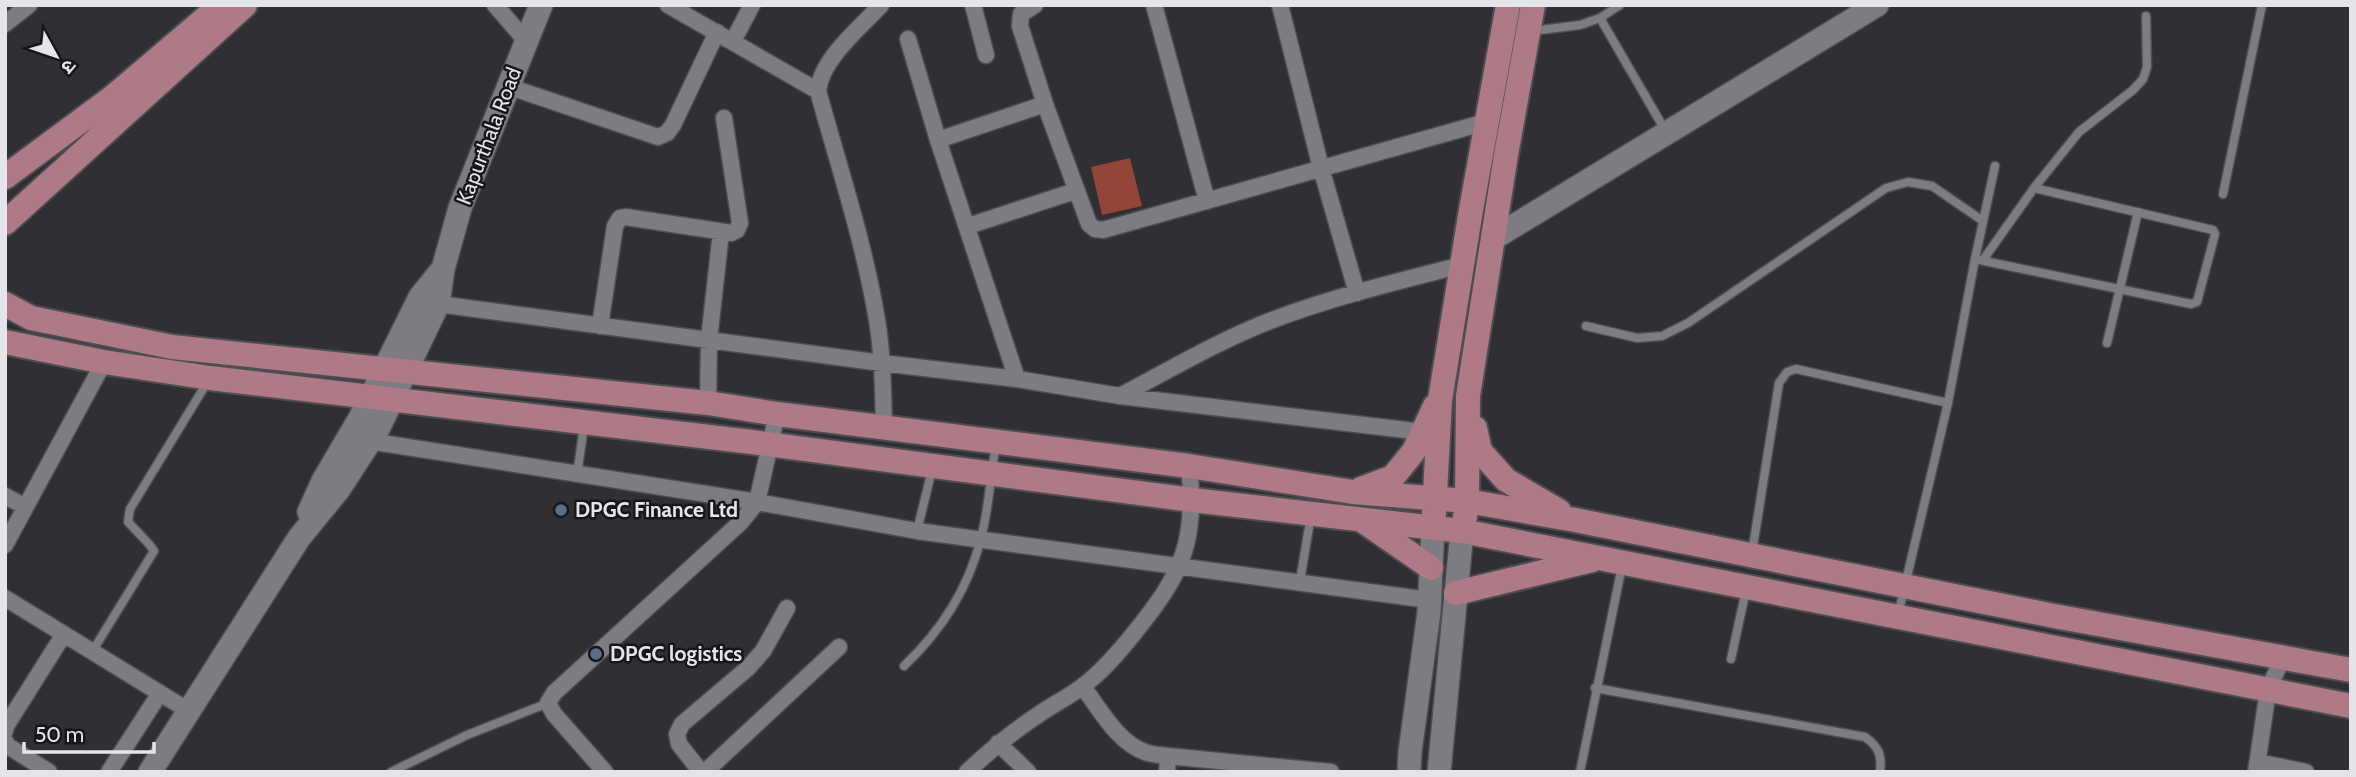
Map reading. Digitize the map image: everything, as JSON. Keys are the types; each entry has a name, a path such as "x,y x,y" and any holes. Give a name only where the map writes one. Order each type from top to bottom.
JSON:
{"main road":[{"path":"5,177 113,97 221,5"},
{"path":"5,223 245,5"},
{"name":"Kapurthala Road","path":"394,371 438,304 443,269 460,208 541,5"},
{"path":"1409,772 1429,600 1442,390 1508,5"},
{"path":"1439,772 1467,501 1468,397 1533,5"},
{"path":"1494,238 1877,5"},
{"path":"299,538 323,481 381,398 394,371 420,297 443,269"},
{"path":"5,304 31,318 172,347 708,404 1189,466 1353,492 1467,501 1575,520 2054,616 2349,667"},
{"path":"5,342 104,362 210,378 770,444 1192,500 1462,531 2351,706"},
{"path":"1353,492 1393,477 1414,451 1442,390"},
{"path":"1468,397 1480,451 1506,480 1575,520"},
{"path":"158,769 189,711 299,538 339,489 369,441 381,398"},
{"path":"1360,519 1431,568"},
{"path":"1456,593 1611,561"}],"street":[{"path":"6,20 29,5"},
{"path":"495,5 527,42"},
{"path":"668,5 818,90"},
{"path":"733,41 752,5"},
{"path":"881,5 829,62 820,77 818,90 866,264 882,363 884,428"},
{"path":"972,5 986,55"},
{"path":"1035,5 1021,14 1020,26 1075,191 1089,224 1095,229 1104,230 1486,122"},
{"path":"1154,5 1207,201"},
{"path":"1280,5 1321,168 1357,293"},
{"path":"507,86 658,137 662,136 673,125 717,32"},
{"path":"908,39 938,140 1017,379"},
{"path":"938,140 1045,104"},
{"path":"600,326 617,220 626,217 721,232 731,233 737,230 740,223 724,118"},
{"path":"968,226 1075,191"},
{"path":"708,404 709,340 721,232"},
{"path":"1121,396 1274,319 1462,265"},
{"path":"438,304 1017,379 1121,396 1423,432"},
{"path":"5,545 104,362"},
{"path":"605,772 554,714 548,703 554,693 741,522 757,502 777,414"},
{"path":"369,441 757,502 981,541 1429,600"},
{"path":"967,772 998,743 1083,687 1125,645 1163,597 1179,568 1187,542 1192,500 1189,466"},
{"path":"5,496 24,506"},
{"path":"5,598 189,711"},
{"path":"787,608 763,651 748,668 682,724 677,734 679,744 703,772 839,647"},
{"path":"5,731 64,634"},
{"path":"2283,657 2268,690 2257,767 2306,772"},
{"path":"1083,687 1112,726 1127,741 1167,764 1331,772"},
{"path":"108,772 160,693"},
{"path":"5,741 8,746 49,772"},
{"path":"998,743 1028,772"}],"lane":[{"path":"1529,31 1580,24 1600,18 1620,5"},
{"path":"2223,194 2262,5"},
{"path":"1979,259 2079,132 2143,79 2147,66 2146,16"},
{"path":"1600,18 1667,133"},
{"path":"1898,617 1979,259 1983,221 1995,166"},
{"path":"1586,326 1637,338 1662,336 1688,323 1886,188 1908,182 1932,186 1983,221"},
{"path":"1979,259 2191,304 2197,302 2215,234 2213,230 2034,188"},
{"path":"2107,343 2138,212"},
{"path":"1752,556 1779,383 1787,372 1796,369 1948,403"},
{"path":"92,652 153,551 128,522 130,509 210,378"},
{"path":"577,475 584,422"},
{"path":"904,666 926,645 953,609 967,580 981,541 997,442"},
{"path":"917,531 933,465"},
{"path":"1300,581 1311,512"},
{"path":"1580,772 1595,688 1611,561"},
{"path":"1731,659 1746,587"},
{"path":"1595,688 1865,737 1877,746 1882,760 1880,772"},
{"path":"391,772 467,735 548,703"}],"building":[{"path":"1130,158 1142,206 1102,215 1091,167"}],"place":[{"name":"DPGC Finance Ltd","path":"561,510"},
{"name":"DPGC logistics","path":"596,654"}]}
